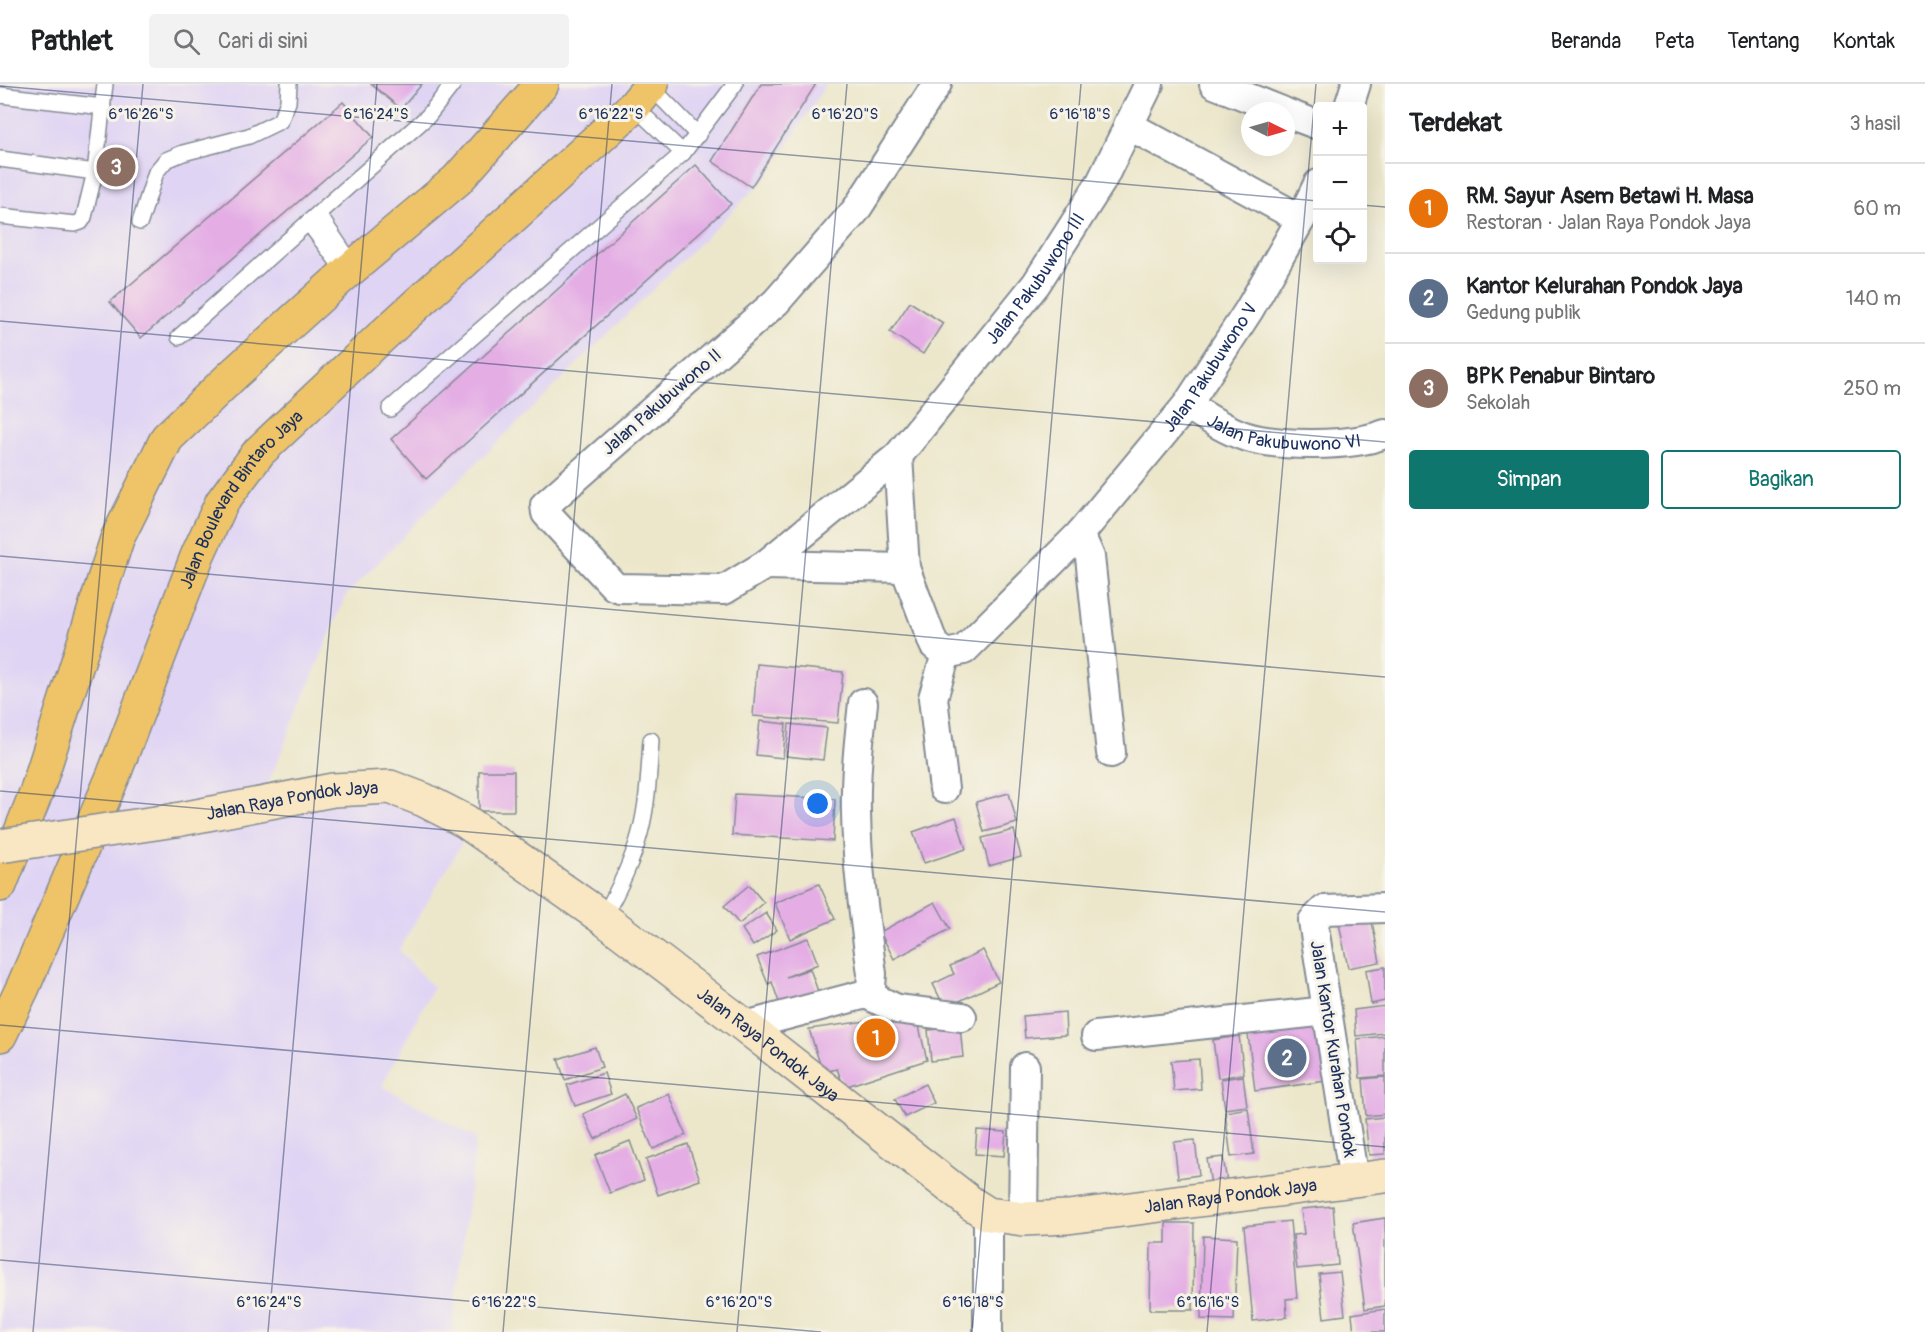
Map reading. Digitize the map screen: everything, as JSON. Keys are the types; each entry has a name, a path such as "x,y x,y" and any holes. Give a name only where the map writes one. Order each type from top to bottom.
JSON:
{"main road":[{"path":"0,885 36,793 117,539 167,438 235,373 350,270 457,180 542,84"},
{"name":"Jalan Boulevard Bintaro Jaya","path":"0,1035 101,806 198,554 222,502 259,452 645,92"},
{"name":"Jalan Raya Pondok Jaya","path":"0,846 176,820 333,790 390,788 424,800 465,821 603,918 988,1214 1023,1219 1068,1217 1370,1179"}],"street":[{"name":"Jalan Pakubuwono II","path":"765,565 724,590 619,588 614,586 546,513 545,505 776,302 856,210 937,84"},
{"name":"Jalan Pakubuwono III","path":"765,565 898,456 1036,284 1101,182 1149,84"},
{"path":"1214,84 1259,102"},
{"path":"1350,102 1356,84"},
{"path":"1295,116 1313,123"},
{"path":"1128,125 1301,219"},
{"name":"Jalan Pakubuwono V","path":"946,654 964,650 1080,534 1187,405 1249,310 1301,219 1313,193"},
{"name":"Jalan Pakubuwono VI","path":"1187,405 1216,423 1242,435 1264,441 1353,443 1385,434"},
{"path":"898,456 905,568 934,645 946,654 933,698 944,789"},
{"path":"1080,534 1090,557 1111,753"},
{"path":"765,565 905,568"},
{"path":"745,1026 866,993 871,987 856,813 856,772 863,703"},
{"name":"Jalan Kantor Kurahan Pondok","path":"1370,1179 1327,1011 1313,921 1324,910 1385,908"},
{"path":"866,993 897,1009 962,1017"},
{"path":"1096,1036 1327,1011"},
{"path":"1023,1219 1026,1067"},
{"path":"988,1214 988,1332"}],"lane":[{"path":"0,216 75,224 81,222 95,172 105,84"},
{"path":"140,222 156,172 165,160 249,136 280,121 288,102 289,84"},
{"path":"179,337 428,116 453,84"},
{"path":"390,409 683,153 735,84"},
{"path":"645,92 698,135"},
{"path":"645,92 683,153"},
{"path":"0,95 103,107"},
{"path":"0,159 95,172"},
{"path":"313,218 350,270"},
{"path":"603,918 628,870 640,833 647,796 651,740"}],"shaded area":[{"path":"0,84 826,84 767,177 440,499 346,595 268,784 356,779 478,816 399,950 433,988 382,1086 476,1138 452,1332 0,1332"}],"building":[{"path":"371,84 422,84 401,109"},
{"path":"761,84 816,84 751,187 712,161"},
{"path":"343,102 373,137 141,338 110,302"},
{"path":"696,165 731,204 426,479 391,439"},
{"path":"910,302 943,323 923,354 890,332"},
{"path":"757,664 843,672 838,723 753,716"},
{"path":"760,721 786,724 783,758 756,755"},
{"path":"789,724 827,728 823,760 786,756"},
{"path":"479,771 514,771 514,811 479,811"},
{"path":"1009,793 1017,823 984,832 976,802"},
{"path":"735,794 835,799 833,841 732,835"},
{"path":"956,817 966,849 924,863 913,832"},
{"path":"1014,830 1021,857 989,866 982,838"},
{"path":"819,884 835,919 790,939 775,903"},
{"path":"749,885 764,903 739,924 724,906"},
{"path":"935,902 950,929 894,959 880,932"},
{"path":"766,913 777,930 753,946 742,929"},
{"path":"1371,917 1380,962 1348,968 1339,923"},
{"path":"808,938 818,964 786,977 810,969 820,997 782,1011 772,982 768,984 757,957"},
{"path":"983,950 999,982 945,1008 933,984 954,974 950,966"},
{"path":"1385,967 1385,1001 1371,1004 1366,970"},
{"path":"1385,1006 1385,1033 1356,1036 1354,1010"},
{"path":"1065,1012 1066,1035 1025,1038 1023,1016"},
{"path":"916,1014 927,1060 844,1087 837,1069 824,1072 809,1029"},
{"path":"1319,1026 1326,1081 1255,1091 1248,1034"},
{"path":"960,1027 963,1057 931,1061 928,1030"},
{"path":"1239,1036 1244,1074 1218,1078 1213,1040"},
{"path":"1385,1036 1385,1076 1360,1078 1357,1039"},
{"path":"595,1047 602,1067 565,1080 558,1059"},
{"path":"1199,1059 1201,1089 1174,1091 1171,1061"},
{"path":"604,1073 611,1094 575,1106 567,1085"},
{"path":"1243,1076 1247,1106 1225,1109 1221,1079"},
{"path":"1385,1077 1385,1114 1366,1116 1363,1079"},
{"path":"925,1084 934,1103 905,1117 895,1099"},
{"path":"625,1094 637,1119 595,1139 583,1114"},
{"path":"669,1094 686,1135 653,1149 636,1108"},
{"path":"1248,1108 1254,1154 1231,1157 1225,1112"},
{"path":"1385,1117 1385,1154 1369,1155 1365,1119"},
{"path":"977,1130 1006,1132 1004,1156 975,1154"},
{"path":"1195,1140 1199,1175 1178,1178 1174,1142"},
{"path":"630,1141 644,1180 610,1193 595,1155"},
{"path":"688,1144 700,1180 658,1195 646,1159"},
{"path":"1223,1157 1227,1182 1211,1185 1207,1159"},
{"path":"1333,1206 1338,1265 1297,1269 1293,1235 1304,1234 1301,1209"},
{"path":"1385,1218 1385,1306 1365,1309 1353,1223"},
{"path":"1290,1221 1297,1298 1286,1299 1287,1317 1253,1321 1244,1226"},
{"path":"1166,1223 1194,1223 1193,1310 1150,1310 1151,1243 1166,1243"},
{"path":"1203,1236 1237,1238 1234,1320 1201,1319"},
{"path":"1340,1272 1345,1315 1324,1318 1319,1274"},
{"path":"1385,1309 1385,1332 1354,1332 1352,1314"}],"place":[{"name":"BPK Penabur Bintaro","path":"116,167"},
{"name":"RM. Sayur Asem Betawi H. Masa","path":"876,1038"},
{"name":"Kantor Kelurahan Pondok Jaya","path":"1287,1058"}]}
